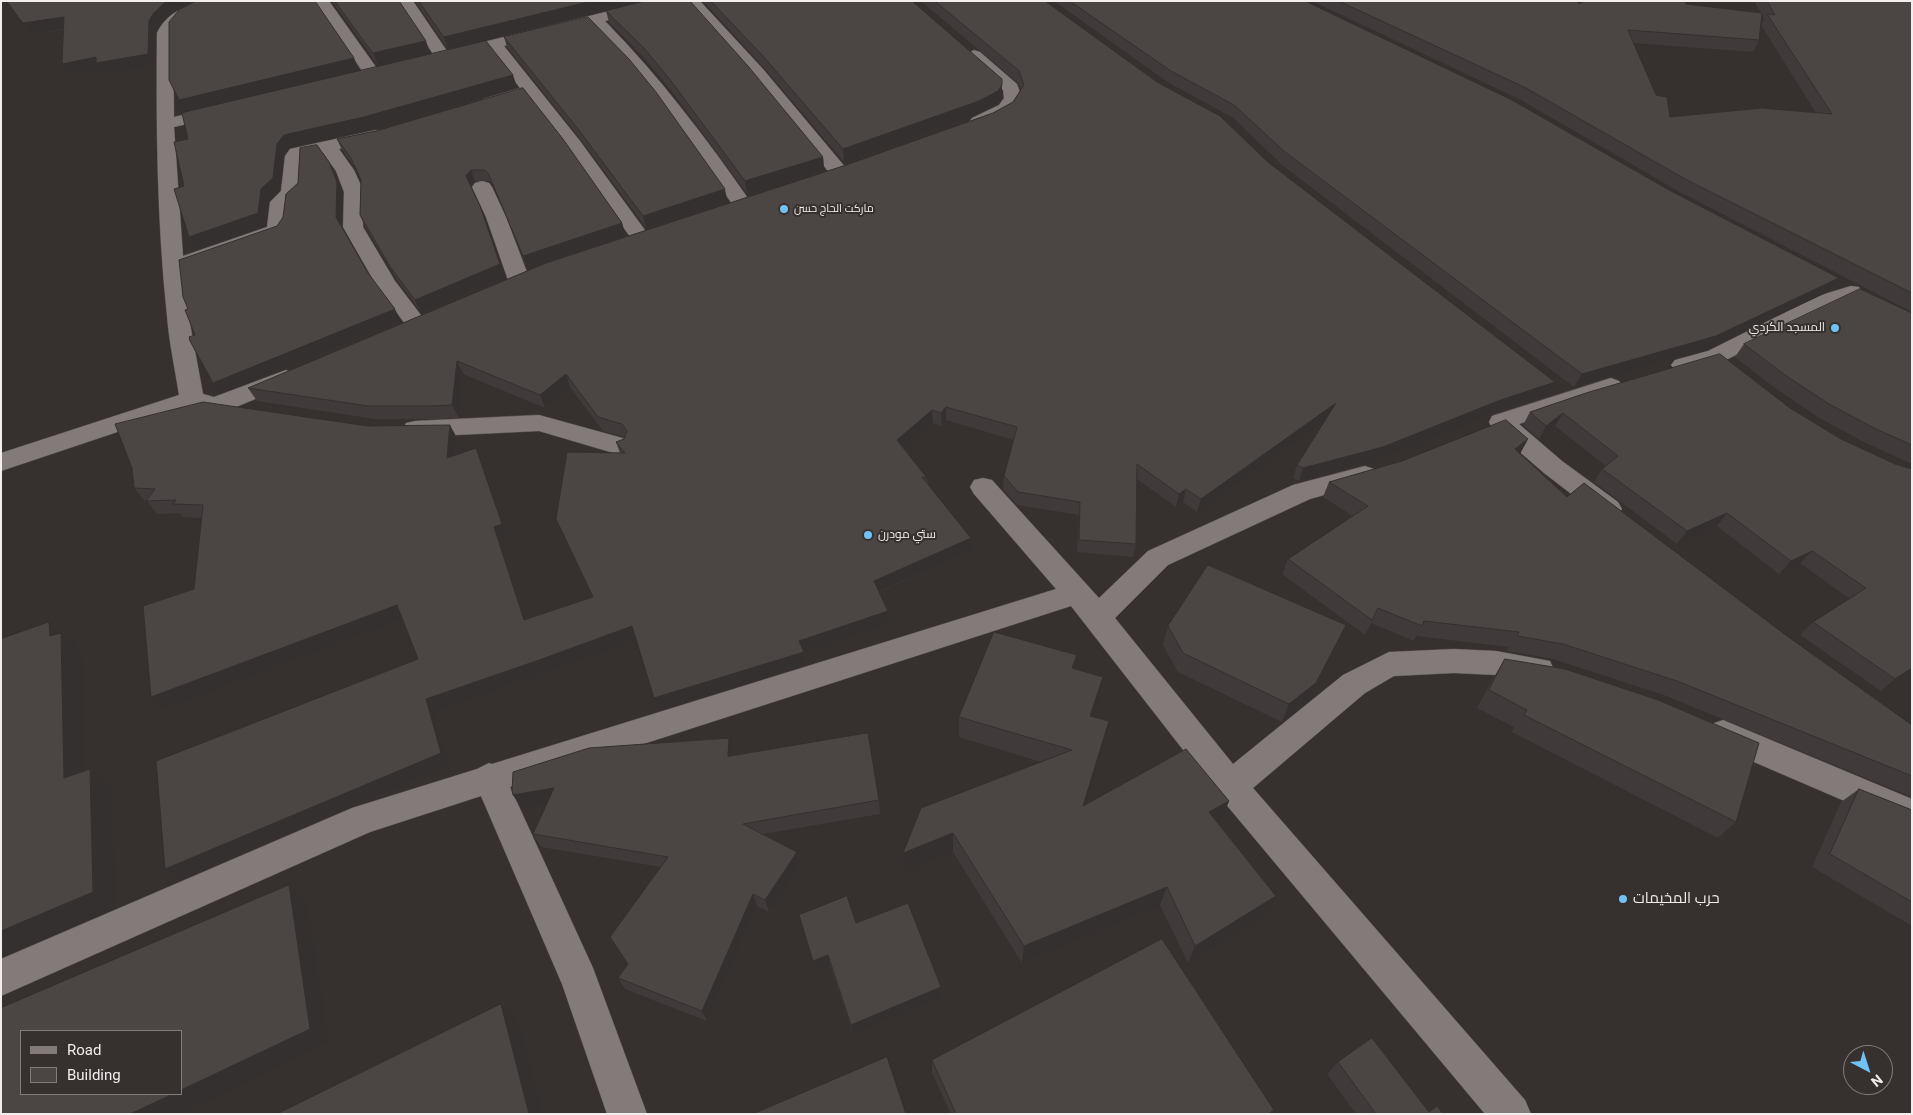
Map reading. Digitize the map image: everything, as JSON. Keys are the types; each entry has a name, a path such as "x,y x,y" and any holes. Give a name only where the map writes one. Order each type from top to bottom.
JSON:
{"street":[{"path":"192,399 178,318 173,266 164,78 167,26 185,13 214,1"},
{"path":"321,1 372,74"},
{"path":"405,1 443,57"},
{"path":"425,61 594,20 649,4 670,1"},
{"path":"691,1 757,73 839,172"},
{"path":"594,20 639,65 666,98 742,204"},
{"path":"958,41 1012,88 1013,98 1006,109 958,129"},
{"path":"494,44 574,146 641,237"},
{"path":"354,78 390,70"},
{"path":"475,106 530,90"},
{"path":"166,124 231,108"},
{"path":"173,266 274,231 277,227 280,202 291,193 294,156 298,153 393,130"},
{"path":"327,146 345,170 354,192 352,227 386,283 416,323"},
{"path":"482,186 496,217 518,280"},
{"path":"1661,372 1716,356 1826,301 1860,296 1827,279"},
{"path":"394,333 436,313"},
{"path":"1716,356 1737,374"},
{"path":"216,406 304,371"},
{"path":"1475,433 1562,392 1634,380"},
{"path":"1,462 192,399 216,406 264,412"},
{"path":"1501,422 1553,467 1624,521"},
{"path":"393,429 437,429 539,423 617,445"},
{"path":"1098,617 1158,558 1302,492 1386,469"},
{"path":"984,487 1098,617 1231,786 1511,1114"},
{"path":"1,978 364,818 489,777 947,636 1077,593"},
{"path":"1231,786 1354,684 1389,664 1454,661 1496,663 1562,676"},
{"path":"1695,723 1912,815"},
{"path":"489,777 580,981 626,1114"}],"building":[{"path":"7,1 166,1 149,21 148,54 96,63 96,57 62,64 64,17 23,23"},
{"path":"196,1 315,1 354,58 179,100 169,80 169,22 179,10"},
{"path":"335,1 399,1 426,41 373,53"},
{"path":"419,1 592,1 444,37"},
{"path":"645,1 690,1 748,66 823,157 745,181 671,81 644,48 606,11"},
{"path":"711,1 912,1 1002,79 1002,85 998,91 979,101 843,149 763,56"},
{"path":"935,1 1045,1 1157,82 1220,116 1269,163 1555,382 1498,401 1383,447 1303,468 1297,465 1336,403 1201,499 1186,489 1179,494 1137,464 1136,544 1079,540 1080,502 1018,492 1004,476 1017,427 946,407 941,413 932,410 897,440 927,478 922,477 971,538 874,581 888,611 799,641 804,652 654,698 632,626 426,699 441,753 165,869 156,761 418,659 397,605 151,697 143,606 194,589 203,505 173,504 176,500 146,501 155,489 134,488 132,468 115,424 203,402 368,426 450,425 447,458 476,448 502,524 494,527 524,620 593,597 556,519 567,452 625,453 616,442 624,439 627,431 622,424 598,417 566,374 540,395 457,361 452,405 431,406 368,406 248,388 546,263 846,165 993,113 1013,102 1024,85 1019,71"},
{"path":"1070,1 1305,1 1512,100 1669,190 1839,278 1716,336 1582,374 1285,152 1234,105 1171,71"},
{"path":"1339,1 1577,1 1579,4 1585,1 1685,1 1686,4 1762,13 1759,40 1628,30 1656,95 1667,97 1670,117 1761,108 1832,114 1767,14 1775,15 1767,1 1912,1 1912,293 1685,179 1526,88"},
{"path":"588,17 629,59 656,92 725,189 643,216 578,129 504,37"},
{"path":"486,41 513,75 364,117 284,135 277,144 273,178 261,189 258,213 189,237 174,189 184,186 174,142 188,139 182,113"},
{"path":"523,88 563,139 622,223 523,256 489,175 485,170 471,170 466,176 480,206 500,264 415,300 391,268 360,215 361,180 351,158 337,139 376,131"},
{"path":"317,145 329,162 337,182 336,217 368,273 395,309 213,383 190,341 189,337 195,335 185,310 188,309 183,297 179,260 277,226 283,217 286,194 298,183 300,148"},
{"path":"1860,289 1912,313 1912,445 1876,429 1829,404 1785,375 1744,344"},
{"path":"1720,354 1790,408 1841,439 1895,464 1912,469 1912,668 1895,679 1813,622 1866,588 1812,551 1791,561 1727,513 1687,531 1602,469 1618,456 1563,413 1546,426 1530,412 1586,393"},
{"path":"1506,420 1528,439 1515,449 1567,497 1584,483 1787,636 1912,725 1912,776 1677,681 1563,644 1517,636 1519,632 1424,621 1422,626 1378,608 1372,620 1288,559 1368,506 1329,482 1402,461"},
{"path":"1208,565 1346,625 1316,683 1289,704 1183,653 1168,626"},
{"path":"49,622 50,636 61,633 64,778 90,769 93,892 1,931 1,639"},
{"path":"994,632 1077,655 1072,668 1103,677 1090,716 1109,721 1083,806 1186,749 1229,801 1209,812 1276,896 1195,946 1167,887 1024,946 953,833 903,853 921,808 1072,750 959,717"},
{"path":"1505,659 1565,669 1658,700 1759,743 1736,822 1524,715 1527,710 1489,690"},
{"path":"868,733 879,800 743,824 797,852 765,900 753,894 702,1011 618,978 628,964 610,937 668,857 533,834 554,788 513,795 512,791 513,772 589,748 729,738 728,756"},
{"path":"1859,789 1912,810 1912,902 1830,854"},
{"path":"289,885 310,1029 182,1090 182,1030 20,1030 20,1095 171,1095 130,1114 1,1114 1,1008"},
{"path":"847,896 856,923 908,903 941,987 851,1025 828,955 813,961 799,915"},
{"path":"1162,939 1274,1110 1268,1114 956,1114 932,1060"},
{"path":"501,1004 529,1114 277,1114"},
{"path":"1372,1038 1429,1112 1437,1106 1443,1114 1376,1114 1338,1062"},
{"path":"887,1057 906,1114 753,1114"}],"place":[{"name":"ماركت الحاج حسن","path":"784,209"},
{"name":"المسجد الكردي","path":"1835,328"},
{"name":"ستي مودرن","path":"868,535"},
{"name":"حرب المخيمات","path":"1623,899"}]}
